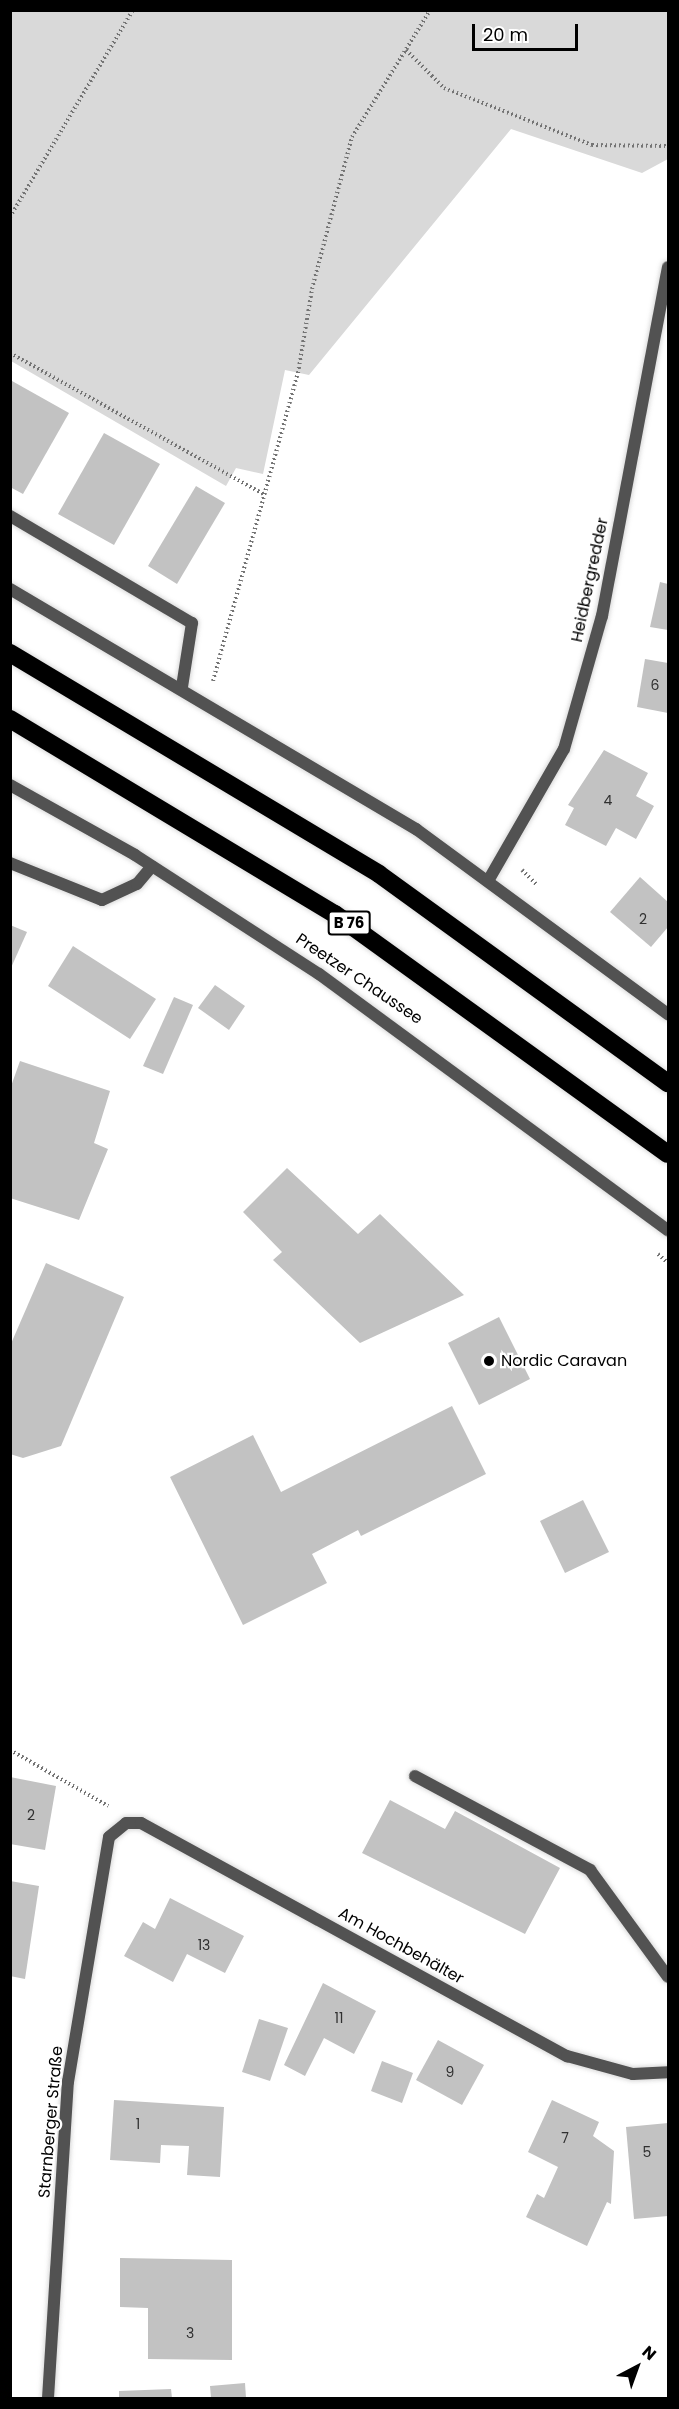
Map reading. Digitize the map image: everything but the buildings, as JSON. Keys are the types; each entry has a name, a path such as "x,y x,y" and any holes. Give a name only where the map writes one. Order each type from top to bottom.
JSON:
{"highway":[{"path":"10,653 379,874 669,1083"},
{"name":"B 76","path":"10,719 335,914 669,1154"}],"street":[{"name":"Heidbergredder","path":"488,881 564,749 602,616 669,267"},
{"path":"10,516 192,623 182,687"},
{"path":"10,589 182,687 416,830 669,1014"},
{"name":"Preetzer Chaussee","path":"10,785 152,866 432,1052 669,1230"},
{"path":"10,863 102,900 137,884 152,866"},
{"path":"415,1776 590,1870 669,1977"},
{"name":"Am Hochbehälter","path":"126,1823 141,1823 567,2056 633,2074 669,2072"},
{"name":"Starnberger Straße","path":"48,2398 68,2082 110,1837 126,1823"}],"path":[{"path":"10,217 133,10"},
{"path":"206,702 298,373 312,289 352,136 430,10"},
{"path":"406,50 444,87 592,145 669,146"},
{"path":"10,353 263,494"},
{"path":"651,1249 669,1263"},
{"path":"10,1750 96,1794 126,1823"}],"shaded area":[{"path":"11,10 668,11 668,159 642,173 511,129 309,375 285,370 263,474 236,468 226,486 11,361"}],"place":[{"name":"Nordic Caravan","path":"489,1361"}]}
